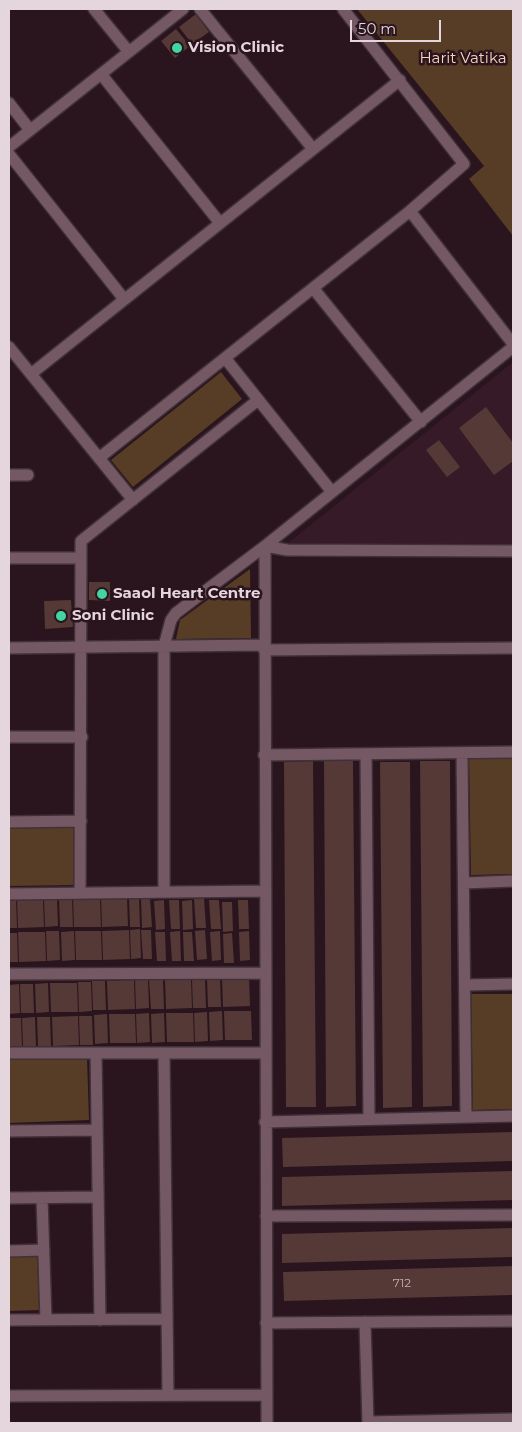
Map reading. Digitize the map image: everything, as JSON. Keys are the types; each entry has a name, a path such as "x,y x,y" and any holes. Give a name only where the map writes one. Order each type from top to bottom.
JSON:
{"street":[{"path":"94,9 129,52"},
{"path":"9,147 183,9"},
{"path":"200,9 313,149"},
{"path":"99,458 410,211 464,164 343,9"},
{"path":"101,74 220,223"},
{"path":"30,374 400,80"},
{"path":"9,103 30,130"},
{"path":"9,154 124,299"},
{"path":"164,892 164,646 171,620 176,613 421,422 513,345 410,211"},
{"path":"313,288 421,422"},
{"path":"9,347 133,500"},
{"path":"225,358 332,492"},
{"path":"80,893 82,558 80,544 258,400"},
{"path":"9,475 28,475"},
{"path":"264,546 287,550 513,551"},
{"path":"264,546 267,1423"},
{"path":"9,558 82,558"},
{"path":"9,648 164,646 513,648"},
{"path":"9,737 82,737"},
{"path":"264,755 513,752"},
{"path":"462,753 466,1117"},
{"path":"366,754 369,1119"},
{"path":"9,822 81,821"},
{"path":"464,883 513,881"},
{"path":"9,894 264,891"},
{"path":"9,974 264,973"},
{"path":"465,985 513,984"},
{"path":"9,1053 265,1053"},
{"path":"96,1053 100,1320"},
{"path":"164,1053 168,1395"},
{"path":"265,1122 513,1116"},
{"path":"9,1131 97,1130"},
{"path":"9,1198 98,1197"},
{"path":"42,1198 46,1320"},
{"path":"266,1216 513,1215"},
{"path":"9,1250 44,1250"},
{"path":"9,1320 167,1319"},
{"path":"266,1323 513,1320"},
{"path":"365,1322 368,1422 452,1422 513,1419"},
{"path":"9,1396 267,1395"}],"shaded area":[{"path":"513,362 513,544 288,543"}],"green space":[{"name":"Harit Vatika","path":"357,9 513,9 513,236 469,179 484,166"},
{"path":"221,372 242,399 133,487 111,460"},
{"path":"250,569 251,638 176,639 180,620"},
{"path":"513,758 513,874 471,875 469,759"},
{"path":"75,825 75,885 9,886 9,826"},
{"path":"471,994 513,994 513,1109 473,1110"},
{"path":"87,1058 89,1120 9,1123 9,1060"},
{"path":"38,1255 39,1310 9,1311 9,1256"}],"building":[{"path":"196,14 209,32 192,44 179,27"},
{"path":"176,29 190,46 175,58 161,41"},
{"path":"486,407 513,443 513,461 494,475 459,428"},
{"path":"439,440 460,467 447,477 426,450"},
{"path":"89,582 110,582 110,601 89,600"},
{"path":"71,600 73,627 45,629 44,601"},
{"path":"313,761 316,1107 286,1107 284,762"},
{"path":"324,761 353,761 356,1106 326,1107"},
{"path":"420,761 450,761 452,1106 423,1107"},
{"path":"380,762 410,762 412,1107 383,1108"},
{"path":"57,897 58,926 45,927 44,898"},
{"path":"73,897 100,898 101,927 74,927"},
{"path":"101,897 127,897 128,926 102,927"},
{"path":"43,898 44,927 18,928 17,899"},
{"path":"59,898 72,898 73,927 60,927"},
{"path":"129,898 139,898 140,927 130,927"},
{"path":"141,898 150,898 152,927 142,928"},
{"path":"204,898 206,928 196,928 194,899"},
{"path":"9,899 16,899 17,928 9,928"},
{"path":"164,900 165,929 156,930 154,901"},
{"path":"169,900 179,900 180,929 171,929"},
{"path":"192,900 193,929 183,930 182,901"},
{"path":"209,900 219,900 221,929 211,929"},
{"path":"238,900 248,900 249,929 239,929"},
{"path":"222,902 232,902 233,931 223,932"},
{"path":"140,929 141,958 131,959 130,930"},
{"path":"129,930 130,959 103,960 102,931"},
{"path":"141,930 151,930 152,959 143,959"},
{"path":"205,930 207,959 197,960 195,931"},
{"path":"46,931 59,931 60,960 47,961"},
{"path":"74,931 75,960 62,961 61,932"},
{"path":"75,931 101,931 102,960 76,960"},
{"path":"180,931 181,961 172,961 170,932"},
{"path":"220,931 221,960 212,961 210,932"},
{"path":"249,931 250,960 240,961 239,932"},
{"path":"18,932 45,932 46,961 19,962"},
{"path":"155,932 165,932 166,961 157,961"},
{"path":"183,932 192,932 194,961 184,961"},
{"path":"9,933 17,933 18,962 9,962"},
{"path":"232,933 234,963 224,963 223,934"},
{"path":"249,977 250,1006 223,1007 222,978"},
{"path":"207,978 220,978 221,1007 208,1007"},
{"path":"148,979 149,1008 136,1009 135,980"},
{"path":"191,979 192,1008 166,1009 165,980"},
{"path":"192,979 205,979 206,1008 193,1008"},
{"path":"134,980 135,1009 108,1010 107,981"},
{"path":"149,980 163,980 164,1009 151,1009"},
{"path":"92,981 105,981 106,1010 93,1010"},
{"path":"78,982 91,982 92,1011 79,1012"},
{"path":"48,983 49,1012 36,1013 35,984"},
{"path":"50,983 77,983 78,1012 51,1012"},
{"path":"19,984 20,1013 9,1014 9,985"},
{"path":"20,984 33,984 34,1013 21,1013"},
{"path":"222,1011 223,1040 210,1041 209,1012"},
{"path":"224,1011 251,1011 252,1040 225,1040"},
{"path":"207,1012 208,1041 195,1042 194,1013"},
{"path":"149,1013 150,1042 137,1043 136,1014"},
{"path":"164,1013 165,1042 152,1043 151,1014"},
{"path":"166,1013 193,1013 194,1042 167,1042"},
{"path":"107,1014 108,1043 95,1044 94,1015"},
{"path":"109,1014 135,1014 136,1043 110,1043"},
{"path":"78,1016 79,1045 53,1046 52,1017"},
{"path":"79,1016 92,1016 93,1045 80,1045"},
{"path":"35,1017 36,1046 23,1047 22,1018"},
{"path":"37,1017 50,1017 51,1046 38,1046"},
{"path":"9,1018 21,1018 22,1047 9,1047"},
{"path":"513,1132 513,1161 283,1167 282,1138"},
{"path":"513,1171 513,1200 282,1206 282,1177"},
{"path":"513,1228 513,1257 282,1263 282,1234"},
{"path":"513,1266 513,1295 284,1301 283,1272"}],"place":[{"name":"Vision Clinic","path":"177,48"},
{"name":"Saaol Heart Centre","path":"102,594"},
{"name":"Soni Clinic","path":"61,616"}]}
